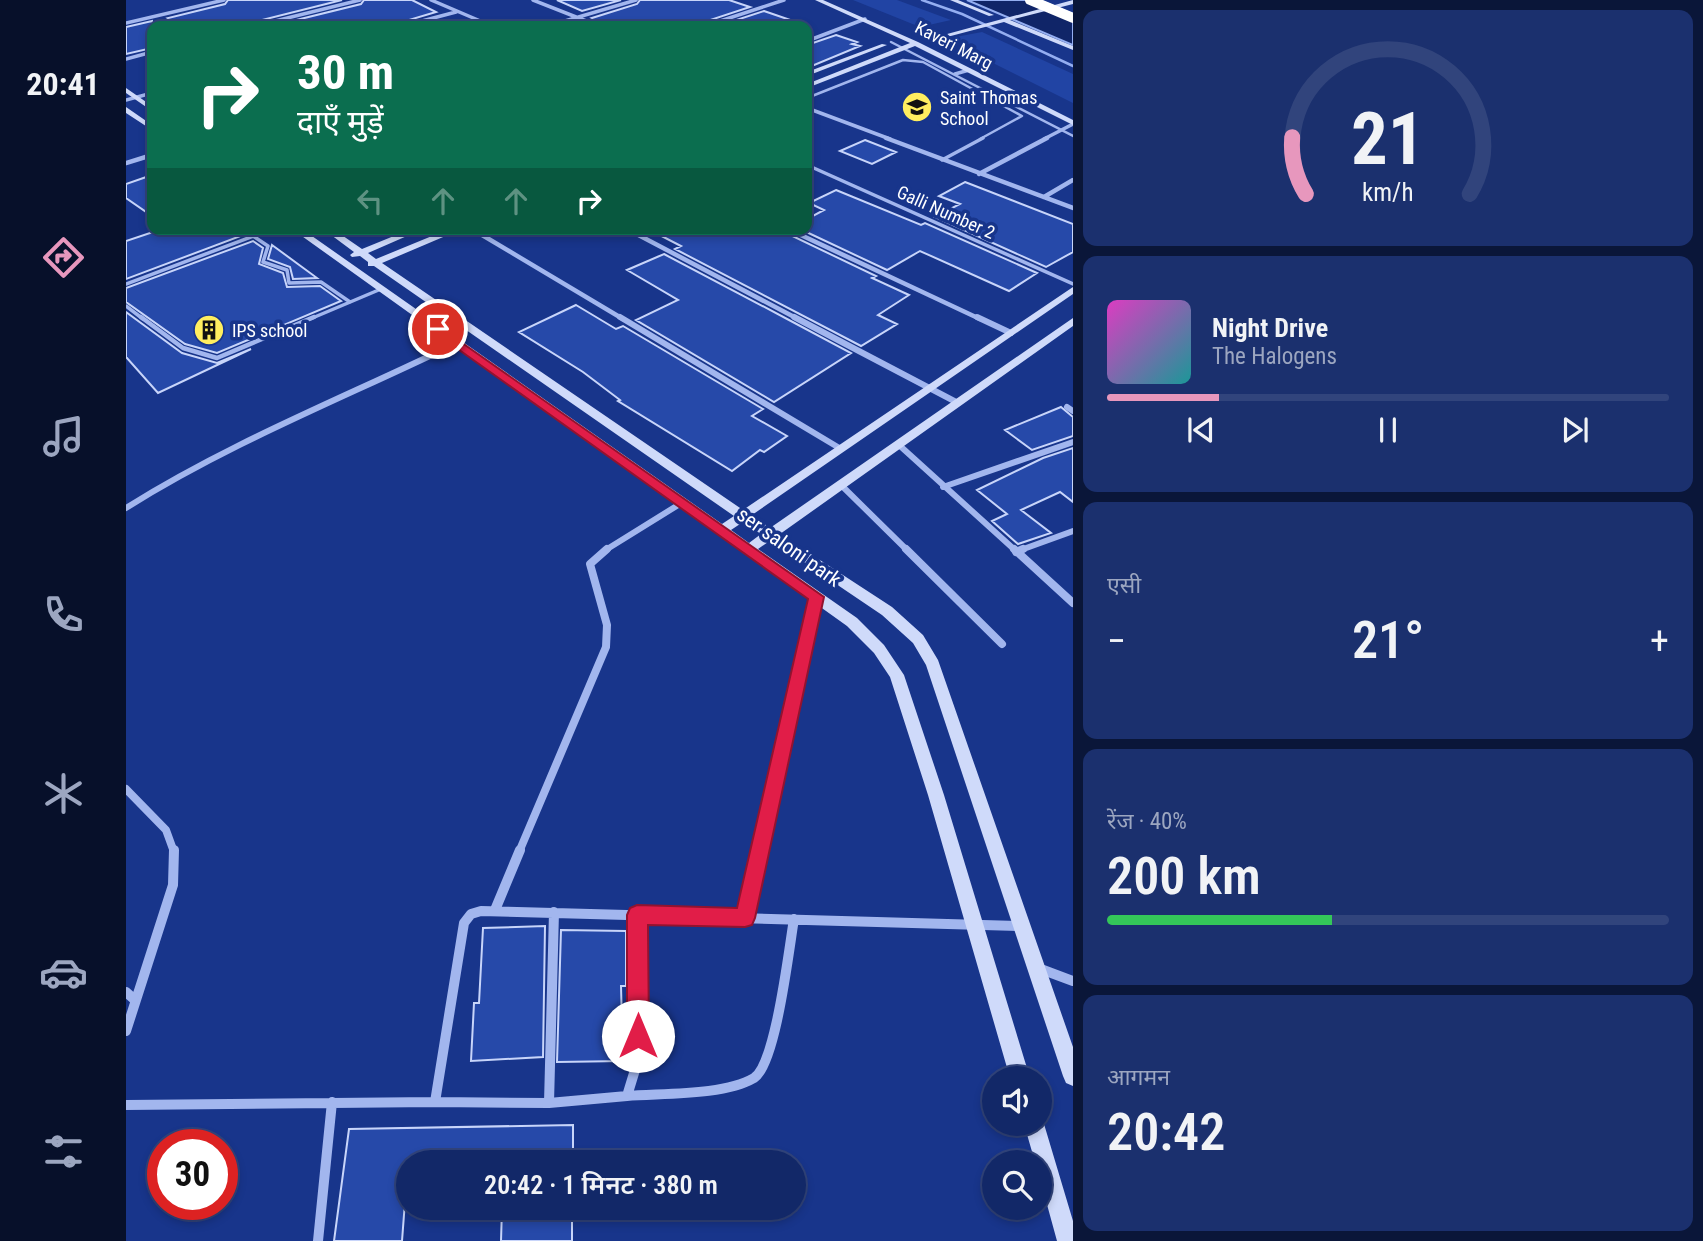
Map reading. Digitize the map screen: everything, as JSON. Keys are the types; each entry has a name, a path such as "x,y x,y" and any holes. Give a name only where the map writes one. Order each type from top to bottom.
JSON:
{"highway":[{"path":"1030,0 1073,18"},
{"path":"1051,0 1073,9"}],"street":[{"path":"126,23 224,0"},
{"path":"275,21 360,0"},
{"path":"431,0 480,21"},
{"path":"533,0 585,21"},
{"path":"566,21 636,0"},
{"path":"720,21 784,0"},
{"name":"Kaveri Marg","path":"818,0 905,38 928,40 1073,112"},
{"path":"839,0 876,15"},
{"path":"953,0 994,17"},
{"path":"928,40 977,27 994,17 1051,0"},
{"path":"1006,19 1073,2"},
{"path":"423,21 458,12"},
{"path":"812,84 904,47 916,39 983,17 1006,19 1073,48"},
{"path":"812,39 865,19"},
{"name":"Kaveri Marg","path":"886,20 969,70 1073,123"},
{"path":"812,72 905,38"},
{"path":"126,59 147,53"},
{"path":"954,75 969,70"},
{"path":"126,90 147,105"},
{"path":"126,100 147,94"},
{"path":"126,109 147,124"},
{"path":"812,110 1073,208"},
{"path":"979,174 1073,123"},
{"path":"126,163 147,157"},
{"path":"1044,197 1073,180"},
{"name":"ser saloni park","path":"304,235 852,622 879,649 897,675 1016,1066"},
{"path":"336,235 887,611 918,639 933,664 1073,1076"},
{"path":"340,261 404,235"},
{"path":"355,271 443,235"},
{"path":"482,235 842,449"},
{"path":"638,235 958,403"},
{"path":"801,235 1011,333"},
{"path":"722,530 1073,290"},
{"path":"749,549 1073,321"},
{"path":"126,508 150,492 236,446 457,343"},
{"path":"943,487 1073,442"},
{"path":"899,445 1073,603"},
{"path":"841,485 1002,644"},
{"path":"495,911 606,647 607,616 590,564 596,556 683,502"},
{"path":"1016,552 1073,531"},
{"path":"745,918 816,597"},
{"path":"126,789 168,832 176,849 177,865 126,1031"},
{"path":"435,1102 464,923 471,914 495,911 554,912 1024,926"},
{"path":"549,1103 554,912"},
{"path":"627,1096 638,1060 637,915"},
{"path":"126,1105 549,1103 735,1084 753,1079 765,1066 771,1048 794,919"},
{"path":"1037,968 1073,981"},
{"path":"126,992 135,1000"},
{"path":"318,1241 332,1102"},
{"path":"1037,1136 1068,1241"}],"lane":[{"path":"891,41 922,56 1022,116 942,160"},
{"path":"911,60 922,56"},
{"path":"812,96 903,60 911,60 954,75 1073,136"},
{"path":"1019,114 1026,111"},
{"name":"Galli Number 2","path":"812,167 1073,285"},
{"path":"126,284 253,236 268,246 263,262 287,270 289,283 321,282 350,302"},
{"path":"126,306 183,348 216,358 381,289"}],"shaded area":[{"path":"853,0 897,0 951,20 920,27"},
{"path":"967,0 1039,0 1073,14 1073,45"},
{"path":"982,32 1073,74 1073,103 945,39"}],"building":[{"path":"228,0 342,0 258,21 173,21 168,18 225,4"},
{"path":"364,0 412,0 436,12 405,21 292,21 361,4"},
{"path":"557,0 621,0 582,11"},
{"path":"640,0 729,0 750,7 707,21 599,21 592,18 637,4"},
{"path":"764,11 793,21 733,21"},
{"path":"147,22 147,49 126,54 126,27"},
{"path":"836,35 857,42 852,44 860,46 812,66 812,43"},
{"path":"865,140 896,152 872,164 840,151"},
{"path":"147,177 147,213 126,198 126,184"},
{"path":"965,182 1073,224 1073,252 1046,267 935,217 960,204 939,196"},
{"path":"836,190 921,225 925,223 1037,273 1009,291 920,251 887,270 812,235 812,216 824,210 812,204 812,202"},
{"path":"147,234 243,235 126,279 126,241"},
{"path":"660,235 790,235 909,295 878,315 897,324 861,346 675,249 681,246"},
{"path":"253,241 263,248 259,264 283,273 287,287 320,286 341,301 217,353 185,344 126,302 126,288"},
{"path":"272,245 317,278 293,279 290,267 268,259"},
{"path":"664,254 851,353 774,402 636,320 678,300 627,270"},
{"path":"576,305 616,329 623,326 763,409 752,416 787,436 764,452 760,450 732,471 618,401 620,400 583,372 519,332"},
{"path":"126,312 182,353 217,363 251,349 158,393 126,357"},
{"path":"1061,407 1073,417 1073,436 1032,450 1005,430"},
{"path":"1073,448 1073,502 1060,492 1021,510 1051,533 1018,544 992,521 1007,514 977,490 1043,458"},
{"path":"545,926 543,1057 471,1061 474,1003 479,1003 483,928"},
{"path":"561,930 626,931 626,986 621,986 623,1061 557,1062"},
{"path":"573,1125 573,1150 396,1150 396,1220 404,1220 402,1241 334,1241 349,1129"},
{"path":"502,1220 572,1220 572,1241 501,1241"}],"waterway":[{"path":"922,0 962,14 1073,66"}],"place":[{"name":"Saint Thomas School","path":"917,107"},
{"name":"IPS school","path":"209,330"}],"route":[{"path":"438,329 816,597 745,918 637,915 638,1036"}]}
